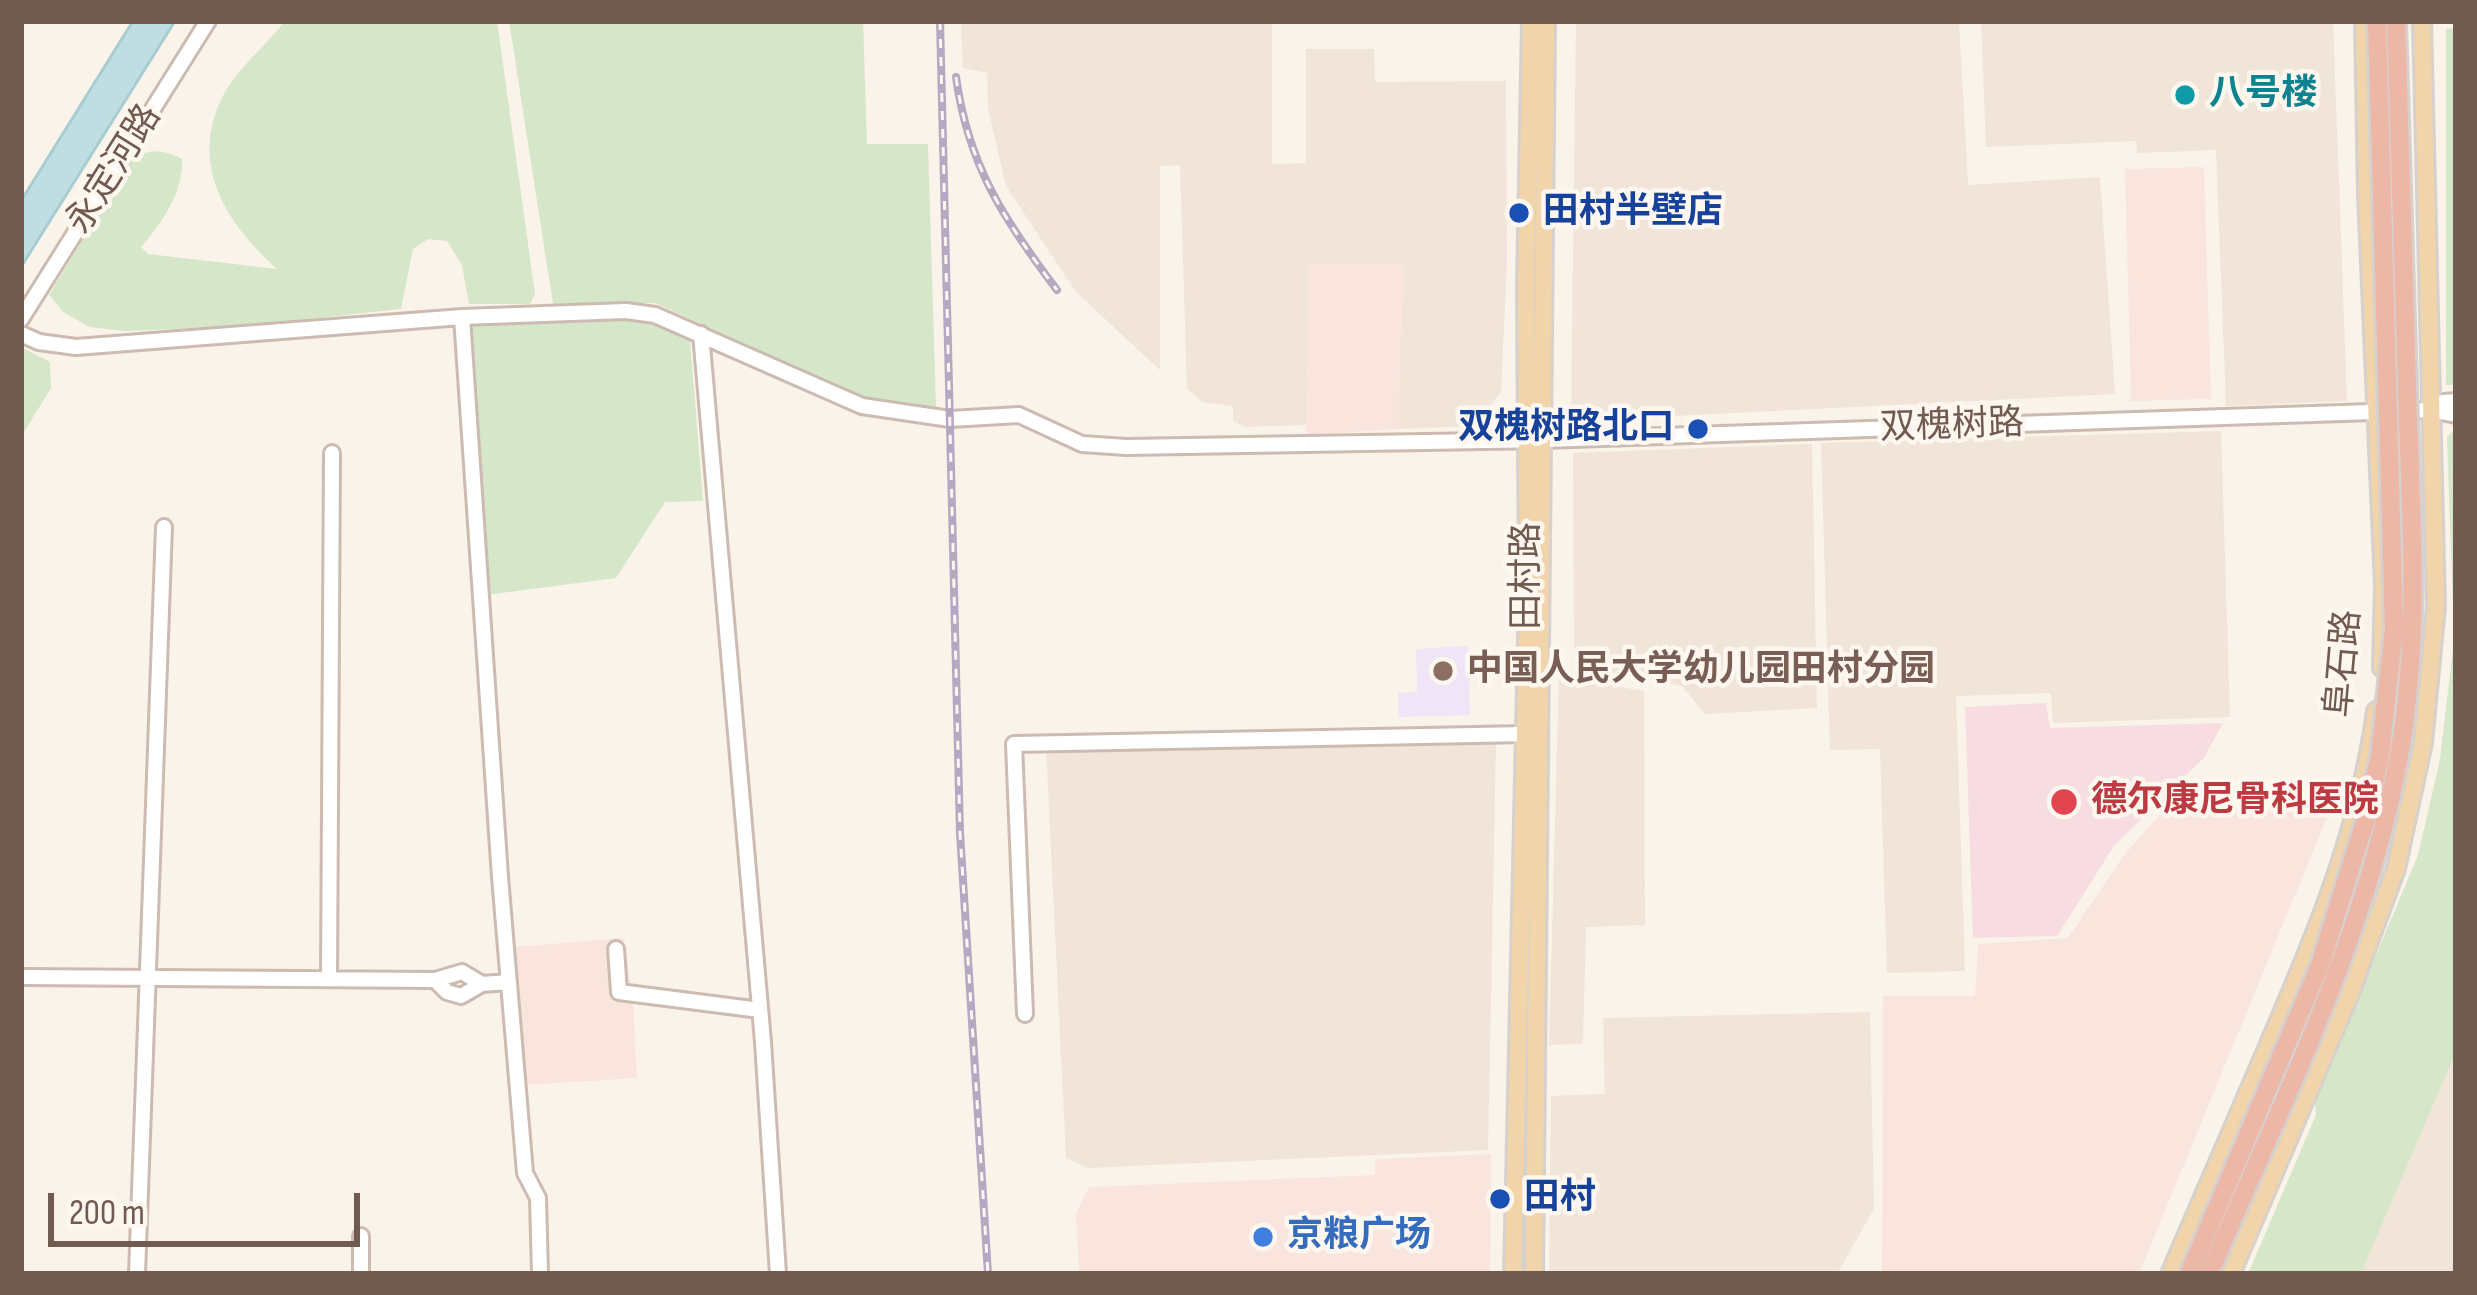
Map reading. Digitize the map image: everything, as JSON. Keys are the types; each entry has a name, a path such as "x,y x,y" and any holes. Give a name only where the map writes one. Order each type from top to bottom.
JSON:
{"highway":[{"name":"阜石路","path":"2189,1274 2320,965 2367,815 2380,755 2394,629 2377,21"},
{"name":"阜石路","path":"2209,1274 2337,970 2369,878 2399,757 2412,607 2396,21"}],"main road":[{"name":"田村路","path":"1531,21 1526,287 1536,440 1534,1274"},
{"name":"田村路","path":"1514,1274 1546,21"},
{"name":"阜石路","path":"2170,1274 2319,927 2368,774 2384,625 2365,21"},
{"path":"2230,1274 2349,996 2396,868 2415,787 2436,608 2421,24"}],"street":[{"name":"永定河路","path":"21,319 208,21"},
{"name":"双槐树路","path":"21,334 39,342 76,347 462,317 626,311 655,315 862,406 950,419 1019,415 1082,444 1126,447 1536,440 2431,410"},
{"path":"462,317 509,982 526,1173 538,1198 540,1274"},
{"path":"701,334 760,1010 778,1274"},
{"path":"2431,410 2444,401 2456,401"},
{"path":"2431,410 2456,415"},
{"path":"329,978 332,453"},
{"path":"136,1274 164,526"},
{"path":"1025,1014 1015,744 1526,734"},
{"path":"616,949 619,992 760,1010"},
{"path":"21,977 435,980 462,972 482,983 509,982"},
{"path":"361,1236 361,1274"}],"shaded area":[{"path":"961,21 1272,21 1272,164 1306,163 1306,49 1374,49 1375,82 1506,81 1507,262 1501,392 1474,426 1398,429 1403,264 1310,264 1306,425 1244,427 1233,421 1233,406 1202,402 1187,388 1180,165 1160,166 1160,370 1076,292 1006,186 988,108 987,73 963,68"},
{"path":"1576,21 1959,21 1968,185 2100,177 2115,394 1571,421"},
{"path":"1981,21 2333,21 2347,401 2226,406 2216,150 2137,153 2136,141 1986,147"},
{"path":"2204,167 2211,399 2131,401 2125,169"},
{"path":"1404,263 1398,429 1306,435 1309,264"},
{"path":"2221,431 2230,717 2053,723 2051,693 1956,696 1965,971 1887,973 1880,749 1830,750 1821,443"},
{"path":"1812,444 1817,708 1705,714 1682,686 1574,666 1573,453"},
{"name":"中国人民大学幼儿园田村分园","path":"1468,646 1470,715 1399,717 1398,693 1417,692 1416,649"},
{"path":"1559,677 1644,691 1645,925 1586,927 1583,1044 1549,1045"},
{"name":"德尔康尼骨科医院","path":"2046,703 2050,728 2223,723 2204,758 2114,846 2057,936 1973,938 1965,707"},
{"path":"1496,742 1488,1150 1088,1168 1066,1158 1046,746"},
{"path":"2342,781 2139,1274 1882,1274 1883,996 1975,996 1978,944 2068,938 2124,855 2179,793"},
{"path":"624,938 637,1078 524,1085 513,947"},
{"path":"1870,1012 1874,1209 1837,1274 1549,1274 1551,1096 1605,1094 1603,1018"},
{"path":"2456,1052 2456,1274 2361,1274 2412,1155"},
{"name":"京粮广场","path":"1491,1154 1490,1274 1079,1274 1076,1213 1089,1187 1375,1175 1375,1159"}],"green space":[{"path":"285,21 497,21 535,294 530,304 469,304 462,265 447,241 428,239 413,249 401,309 245,326 125,331 90,327 63,312 49,295 129,163 149,152 182,159 182,171 170,206 141,247 148,254 277,269 230,215 212,173 210,151 212,127 226,91"},
{"path":"509,21 863,21 867,144 928,144 936,407 862,400 655,303 553,304"},
{"path":"2456,21 2456,385 2446,385 2446,29 2455,28"},
{"path":"641,318 690,339 703,501 665,502 616,578 486,595 468,325"},
{"path":"21,347 50,362 51,388 21,437"},
{"path":"2456,429 2456,1052 2361,1274 2248,1274 2418,855 2440,759 2454,640 2447,437"}],"water":[{"path":"133,21 175,21 21,267 21,201"}],"railway":[{"path":"940,21 960,833 988,1274"},
{"path":"956,77 979,165 1021,240 1057,290"}],"place":[{"name":"八号楼","path":"2185,95"},
{"name":"田村半壁店","path":"1519,213"},
{"name":"双槐树路北口","path":"1698,429"},
{"name":"中国人民大学幼儿园田村分园","path":"1443,671"},
{"name":"德尔康尼骨科医院","path":"2064,802"},
{"name":"田村","path":"1500,1199"},
{"name":"京粮广场","path":"1263,1237"}]}
